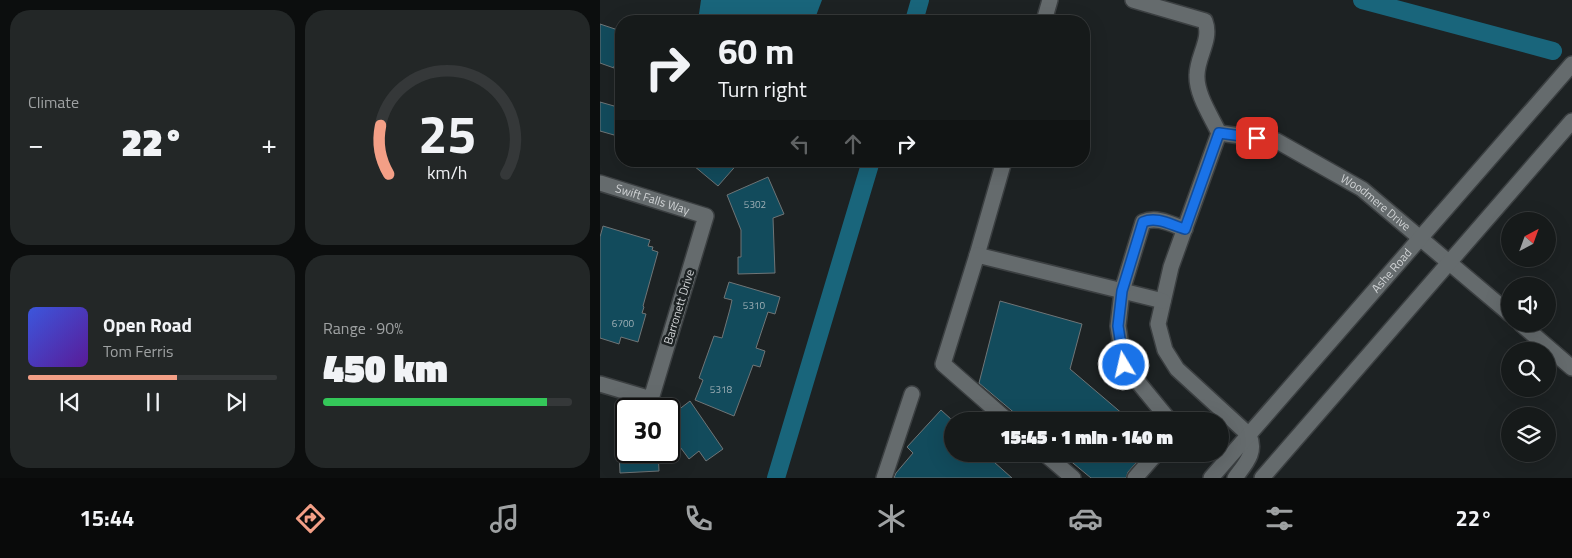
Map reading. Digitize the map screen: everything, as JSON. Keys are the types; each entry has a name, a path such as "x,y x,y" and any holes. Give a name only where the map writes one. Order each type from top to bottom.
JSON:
{"street":[{"path":"1046,15 1050,0"},
{"path":"1133,0 1205,22 1208,28 1208,36 1196,74 1199,89 1219,133 1171,267 1158,324 1165,350 1177,369 1249,435 1253,444 1252,452 1246,464 1234,478"},
{"name":"Ashe Road","path":"1211,478 1572,64"},
{"path":"1262,478 1450,262 1566,139 1572,121"},
{"name":"Woodmere Drive","path":"1219,133 1276,141 1362,188 1501,306"},
{"path":"998,412 942,364 977,256 1002,167"},
{"name":"Swift Falls Way","path":"600,183 706,216"},
{"name":"Barronett Drive","path":"600,384 651,399 706,216"},
{"path":"1163,412 1124,365 1118,326 1122,291 1143,222 1150,219 1160,220 1185,229"},
{"path":"977,256 1163,301"},
{"path":"1530,332 1572,368"},
{"path":"884,478 912,394"},
{"path":"1055,462 1073,478"},
{"path":"1135,478 1149,462"}],"water":[{"path":"701,0 822,0 816,15 699,15"}],"building":[{"path":"600,24 615,29 615,66 614,68 600,63"},
{"path":"600,102 615,106 615,135 600,131"},
{"path":"695,167 735,167 718,186"},
{"path":"768,177 784,214 773,218 775,273 738,274 738,257 741,257 741,230 727,195"},
{"path":"603,226 650,240 648,246 653,247 652,250 658,252 643,306 642,313 646,314 638,342 621,337 619,344 600,338 600,237"},
{"path":"729,282 780,297 775,314 768,312 756,348 765,351 760,367 753,365 734,416 695,400 703,380 699,378 714,336 722,338 732,300 724,298"},
{"path":"1000,301 1082,324 1070,369 1120,412 1013,412 979,383"},
{"path":"690,401 723,449 706,461 699,451 689,459 680,447 680,409"},
{"path":"941,410 944,413 944,462 994,462 1012,478 894,478 913,453 907,447"},
{"path":"1072,462 1137,462 1128,472 1126,478 1091,478"},
{"path":"620,463 659,463 659,471 620,473"}],"waterway":[{"path":"916,15 920,0"},
{"path":"1362,0 1553,51"},
{"path":"776,478 869,167"}],"route":[{"path":"1124,365 1118,326 1122,291 1143,222 1150,219 1160,220 1185,229 1219,133 1257,138"}]}
